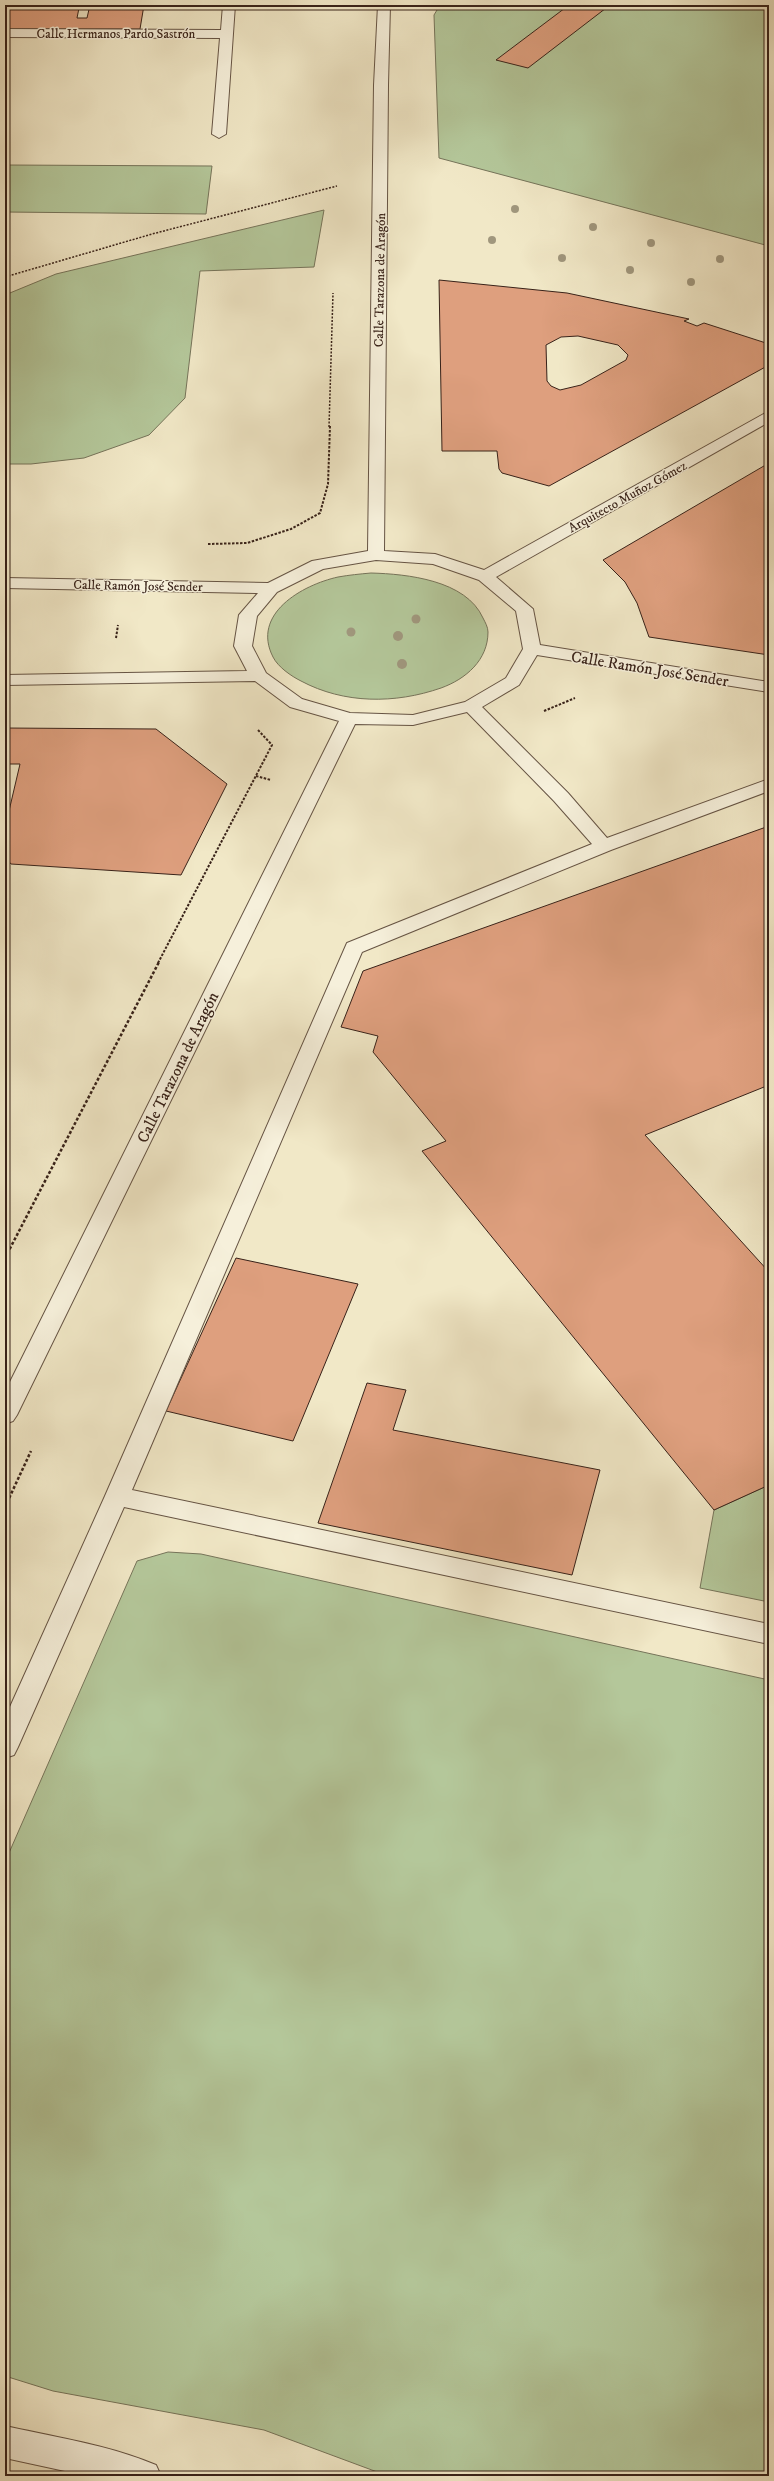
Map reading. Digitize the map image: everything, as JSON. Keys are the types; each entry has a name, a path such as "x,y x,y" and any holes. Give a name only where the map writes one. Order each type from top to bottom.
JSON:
{"street":[{"path":"219,134 229,5"},
{"name":"Calle Tarazona de Aragón","path":"376,555 381,85 384,5"},
{"name":"Calle Hermanos Pardo Sastrón","path":"5,33 227,34"},
{"name":"Arquitecto Muñoz Gómez","path":"485,576 769,416"},
{"path":"376,555 435,559 485,576 524,609 532,649 513,681 471,706 412,720 349,718 296,702 259,676 244,646 248,615 272,588 318,565 376,555"},
{"name":"Calle Ramón José Sender","path":"5,583 272,588"},
{"name":"Calle Ramón José Sender","path":"532,649 769,687"},
{"path":"5,680 259,676"},
{"path":"471,706 561,797 604,846"},
{"name":"Calle Tarazona de Aragón","path":"5,1415 349,718"},
{"path":"5,1747 117,1496 354,948 604,846 769,785"},
{"path":"117,1496 769,1634"},
{"path":"5,2442 91,2461 145,2476"}],"path":[{"path":"336,194 337,178"},
{"path":"5,276 152,234 337,186"},
{"path":"204,544 247,543 291,530 320,513 328,484 334,288"},
{"path":"110,678 124,585"},
{"path":"5,1258 272,744 253,725"}],"green space":[{"path":"440,5 769,5 769,246 439,158 434,15"},
{"path":"5,165 212,166 206,214 5,212"},
{"path":"324,210 314,267 200,271 185,398 149,435 84,458 31,464 5,464 5,295 56,274"},
{"path":"371,573 418,578 450,587 463,595 475,605 487,626 487,642 480,660 467,674 441,688 406,697 388,699 352,698 317,689 297,679 281,668 273,657 268,642 269,627 274,615 284,604 296,594 324,581 342,576"},
{"path":"769,1485 769,1602 700,1588 714,1510"},
{"path":"168,1552 201,1554 769,1680 769,2476 388,2476 264,2430 53,2391 5,2376 5,1862 137,1561"}],"building":[{"path":"90,5 144,5 140,29 5,29 5,8 79,8 77,18 87,18"},
{"path":"569,5 610,5 528,68 496,60"},
{"path":"439,280 567,293 689,319 684,321 697,326 704,323 769,344 769,365 549,486 502,473 499,469 497,451 442,451","holes":["578,336 618,345 628,355 626,360 581,385 560,390 551,386 547,381 546,345 561,337"]},
{"path":"769,463 769,655 649,637 637,603 625,582 603,560"},
{"path":"5,728 156,729 227,784 181,875 11,864 5,857 5,828 20,764 5,764"},
{"path":"769,826 769,1085 645,1135 769,1272 769,1485 714,1510 422,1151 446,1141 373,1052 378,1036 341,1027 363,971"},
{"path":"236,1258 358,1284 293,1441 166,1411"},
{"path":"367,1383 406,1390 393,1430 600,1470 572,1575 318,1523"}]}
